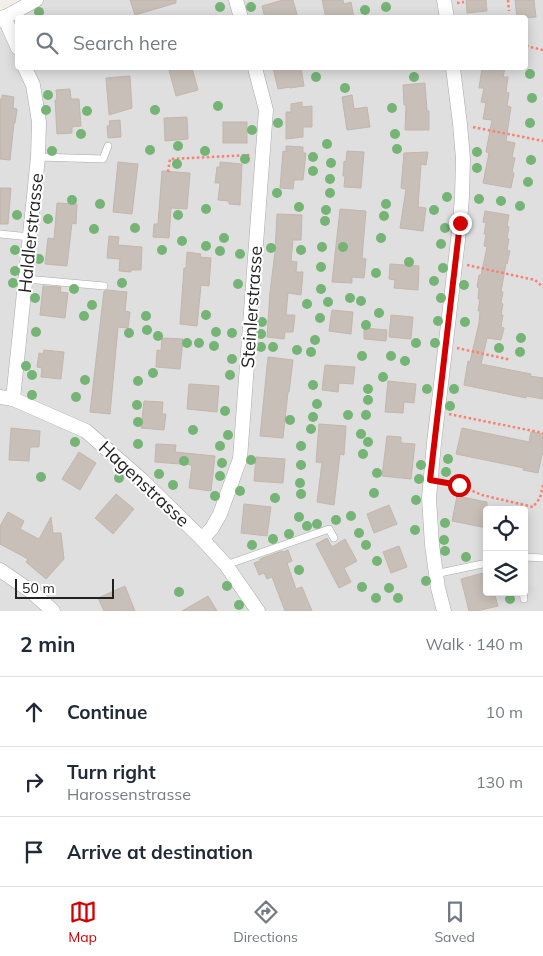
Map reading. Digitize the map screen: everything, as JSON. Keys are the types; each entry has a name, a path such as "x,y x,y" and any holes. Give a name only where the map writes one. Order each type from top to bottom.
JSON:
{"street":[{"path":"15,43 2,19 36,0"},
{"path":"236,0 240,15"},
{"path":"444,0 446,15"},
{"name":"Haldlerstrasse","path":"7,398 26,279 38,157 39,122 33,86 27,70"},
{"name":"Steinlerstrasse","path":"202,539 212,528 220,514 240,459 266,110 256,70"},
{"path":"444,611 435,574 430,530 430,480 461,211 463,159 453,70"},
{"name":"Hagenstrasse","path":"7,398 86,431 142,481 202,539 226,565 258,611"},
{"path":"0,570 32,592 53,611"}],"lane":[{"path":"38,157 103,159 108,146"},
{"path":"0,234 31,237"},
{"path":"26,279 104,286"},
{"path":"226,565 329,529 334,538"},
{"path":"528,557 543,558"},
{"path":"435,574 483,563"}],"path":[{"path":"508,0 509,11"},
{"path":"528,46 543,50"},
{"path":"468,126 543,141"},
{"path":"168,172 170,159 257,155"},
{"path":"455,263 535,280 543,287"},
{"path":"445,346 509,361"},
{"path":"438,412 543,433"},
{"path":"430,480 459,485 482,496 533,506 540,498 543,485"}],"shaded area":[{"path":"36,0 543,0 543,611 0,611 0,20"},
{"path":"536,561 538,587 529,587 528,562"}],"building":[{"path":"130,0 176,0 176,3 135,15"},
{"path":"283,0 293,0 297,15 264,15 262,6"},
{"path":"322,0 343,0 344,4 351,2 353,15 325,15"},
{"path":"466,0 486,0 487,11 467,13"},
{"path":"515,0 534,0 536,17 528,18 528,15 517,15"},
{"path":"169,70 193,70 198,90 176,96"},
{"path":"273,70 301,70 304,86 278,89"},
{"path":"482,70 505,70 503,77 508,77 506,92 509,93 507,106 511,107 506,141 515,143 512,157 515,158 511,188 483,183 489,153 486,152 492,120 483,119 486,103 481,102 484,88 479,88"},
{"path":"130,76 132,108 109,115 106,78"},
{"path":"425,83 427,111 429,111 429,130 405,130 406,105 404,105 403,85"},
{"path":"70,89 71,99 79,99 81,126 72,127 72,133 57,134 56,90"},
{"path":"2,95 14,97 13,108 17,109 10,160 0,159 0,99 2,99"},
{"path":"352,95 354,109 367,107 370,127 347,130 342,97"},
{"path":"302,102 302,107 312,106 312,127 303,127 303,137 286,139 286,112 291,112 291,104"},
{"path":"187,117 188,139 165,141 164,118"},
{"path":"120,120 121,137 108,138 107,126 110,125 109,121"},
{"path":"223,122 247,122 247,143 223,143"},
{"path":"286,146 303,147 303,153 306,153 303,180 294,180 293,189 280,188 283,151 286,152"},
{"path":"347,151 364,152 361,188 344,187 344,161 346,162"},
{"path":"428,152 426,165 421,164 418,207 426,208 423,231 400,228 406,189 401,188 404,153"},
{"path":"118,162 138,164 132,214 113,212"},
{"path":"220,162 242,164 240,205 218,200 220,183 215,183 217,167 220,167"},
{"path":"162,171 190,173 187,209 171,208 169,238 153,237 154,224 158,224"},
{"path":"0,188 11,188 8,224 0,224"},
{"path":"57,203 77,204 76,224 72,223 67,266 45,264 48,238 54,239"},
{"path":"340,209 366,211 362,258 366,259 364,278 352,277 352,283 332,282"},
{"path":"485,211 509,215 507,250 510,251 501,292 503,292 501,303 503,304 501,315 503,315 501,327 504,328 501,340 487,338 481,364 543,378 543,399 526,396 526,398 464,385 468,361 470,362 479,323 480,299 478,299 479,288 477,287 487,247 484,246 486,223 483,222"},
{"path":"277,214 302,215 301,240 293,240 291,261 297,262 296,272 303,272 301,295 288,293 286,315 295,315 293,332 285,332 284,339 267,337"},
{"path":"109,236 119,237 118,245 142,247 141,270 131,270 131,272 119,271 120,259 107,258"},
{"path":"187,252 201,254 200,257 211,258 209,286 201,285 197,326 180,324"},
{"path":"390,264 419,266 418,290 394,288 395,280 389,279"},
{"path":"43,286 61,287 60,292 68,293 65,318 40,315"},
{"path":"104,291 127,292 125,311 130,312 128,328 118,327 110,414 90,412"},
{"path":"332,310 353,312 351,334 329,331"},
{"path":"391,315 413,317 411,339 389,337"},
{"path":"364,328 387,330 386,341 364,339"},
{"path":"162,338 183,339 180,369 156,367 157,350 161,351"},
{"path":"44,350 64,352 61,379 41,377 42,368 37,367 39,353 43,354"},
{"path":"268,357 293,360 283,438 260,436"},
{"path":"325,365 355,367 353,384 339,383 338,392 322,390"},
{"path":"388,381 416,384 414,403 404,402 403,413 385,412"},
{"path":"189,384 219,386 217,412 187,409"},
{"path":"144,401 163,402 162,414 166,414 164,430 141,428"},
{"path":"319,424 346,426 344,455 340,454 334,505 317,502 322,463 316,462"},
{"path":"11,428 40,431 39,447 30,447 29,461 9,460"},
{"path":"462,428 529,442 531,432 543,434 543,451 538,473 523,470 524,468 456,454"},
{"path":"387,436 401,437 401,443 415,444 411,479 382,476"},
{"path":"156,444 176,445 175,452 215,456 211,491 189,488 192,465 155,462"},
{"path":"79,452 96,463 80,490 62,479"},
{"path":"256,457 285,459 283,483 254,481"},
{"path":"116,494 134,509 113,534 95,518"},
{"path":"457,496 487,502 487,506 483,506 483,527 452,521"},
{"path":"244,504 271,507 267,536 241,533"},
{"path":"389,505 397,524 374,533 367,514"},
{"path":"8,512 24,521 20,529 39,539 51,517 53,533 61,533 64,559 46,579 26,562 28,559 0,544 0,526"},
{"path":"327,538 332,547 345,539 357,561 344,568 351,582 339,588 316,544"},
{"path":"399,546 407,567 391,573 383,552"},
{"path":"288,550 292,561 287,563 296,589 302,587 312,611 285,611 272,577 267,579 264,573 259,575 254,563 260,561 260,559"},
{"path":"483,573 483,596 495,596 498,606 469,611 461,579"},
{"path":"125,586 135,611 104,611 98,598"},
{"path":"208,596 217,611 182,611"}],"route":[{"path":"459,485 430,480 460,223"}]}
